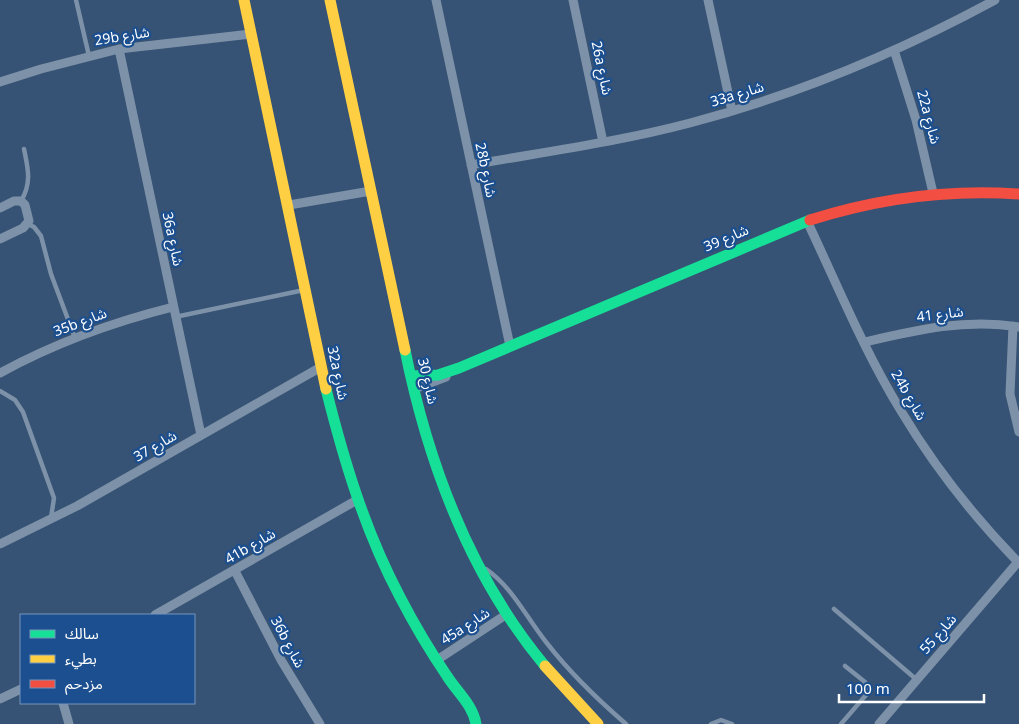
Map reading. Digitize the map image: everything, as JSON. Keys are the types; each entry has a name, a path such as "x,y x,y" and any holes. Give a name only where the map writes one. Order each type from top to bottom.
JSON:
{"street":[{"name":"32a شارع","path":"244,0 289,206 321,367 336,430 357,500 384,566 405,606 437,660 474,713 476,724"},
{"name":"شارع 30","path":"330,0 411,376 439,476 476,562 507,614 558,681 598,724"},
{"name":"28b شارع","path":"436,0 510,346"},
{"name":"26a شارع","path":"573,0 604,142"},
{"path":"708,0 732,111"},
{"name":"33a شارع","path":"471,165 604,142 732,111 814,83 894,50 995,0"},
{"name":"29b شارع","path":"0,82 119,49 251,34"},
{"name":"36a شارع","path":"119,49 201,435"},
{"name":"22a شارع","path":"894,50 916,120 933,193"},
{"path":"289,206 371,190"},
{"name":"شارع 39","path":"411,376 438,375 459,368 807,221 882,200 933,193 967,191 1019,194"},
{"path":"0,208 14,201 21,201 25,205 28,224 0,239"},
{"name":"24b شارع","path":"807,221 900,410 943,474 992,534 1019,563"},
{"name":"35b شارع","path":"0,373 75,338 173,307"},
{"name":"شارع 41","path":"865,342 924,328 954,324 1016,327"},
{"path":"1016,327 1010,394 1019,432"},
{"name":"شارع 37","path":"0,544 49,522 321,367"},
{"name":"شارع 39","path":"414,389 442,379 459,368"},
{"name":"41b شارع","path":"157,614 357,500"},
{"name":"شارع 55","path":"879,724 1019,563"},
{"name":"36b شارع","path":"235,571 281,660 320,724"},
{"name":"45a شارع","path":"437,660 507,614"},
{"path":"0,700 20,690"},
{"path":"63,704 68,724"}],"lane":[{"path":"76,0 89,56"},
{"path":"21,201 29,178 24,149"},
{"path":"28,224 34,226 41,236 51,274 75,338"},
{"path":"175,318 306,290"},
{"path":"0,392 9,395 20,405 49,482 55,504 49,522"},
{"path":"476,562 507,587 544,640 578,680 626,724"},
{"path":"834,610 918,680"},
{"path":"841,724 866,695 868,689 865,682 845,666"},
{"path":"711,724 721,720 732,724"}],"traffic: fast":[{"path":"411,376 438,375 459,368 810,220"},
{"path":"405,350 426,434 456,517 495,595 518,631 545,666"},
{"path":"326,389 340,443 376,547 405,607 428,647 472,711 476,724"}],"traffic: slow":[{"path":"244,0 326,389"},
{"path":"330,0 405,350"},
{"path":"545,666 598,724"}],"traffic: jam":[{"path":"810,220 862,206 913,197 966,193 1019,194"}]}
